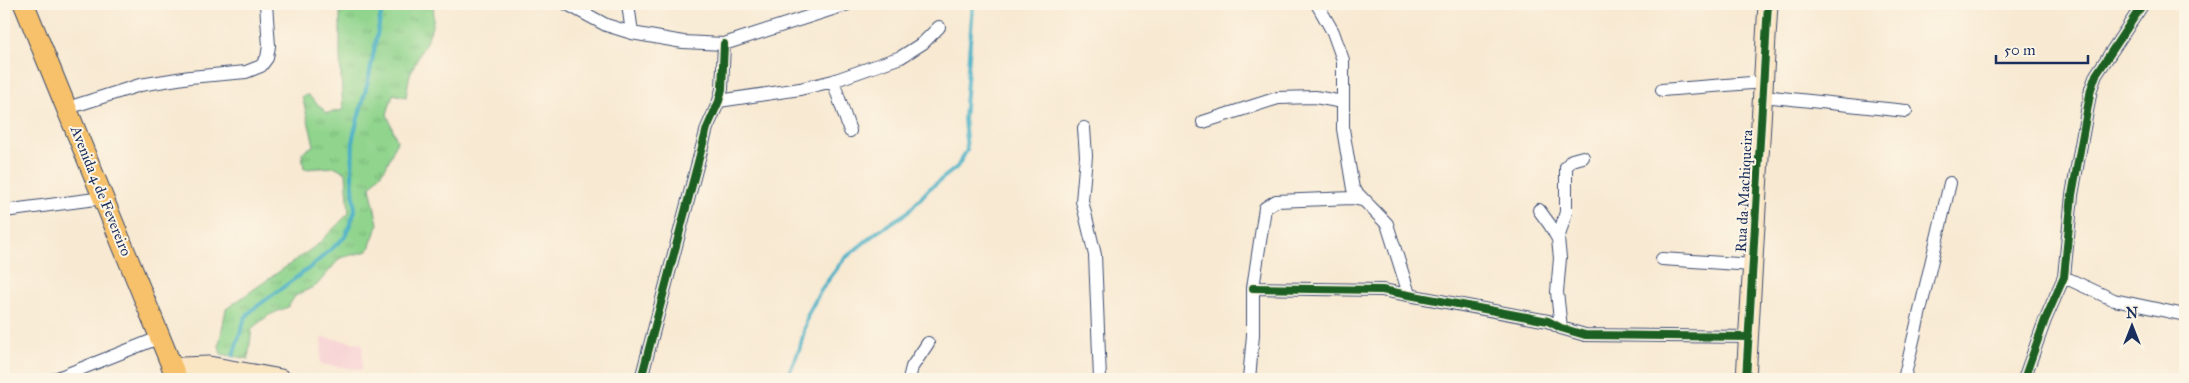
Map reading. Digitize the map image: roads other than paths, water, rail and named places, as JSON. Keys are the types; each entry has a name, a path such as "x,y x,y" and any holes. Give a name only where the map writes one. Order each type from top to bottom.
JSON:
{"main road":[{"name":"Avenida 4 de Fevereiro","path":"24,4 161,337 182,375"},
{"name":"Avenida 4 de Fevereiro","path":"39,4 182,375"}],"street":[{"path":"77,105 140,85 190,77 246,72 261,66 267,58 269,46 266,4"},
{"path":"567,4 606,25 632,33 682,42 724,44 848,4"},
{"path":"628,4 632,33"},
{"path":"1317,4 1333,32 1343,60 1343,129 1353,189 1387,224 1409,294"},
{"name":"Rua da Machiqueira","path":"1746,379 1768,4"},
{"path":"2024,379 2045,320 2064,276 2072,195 2091,89 2096,74 2143,4"},
{"path":"719,101 800,89 833,81 901,57 923,43 939,27"},
{"path":"641,379 707,128 719,101 724,75 724,44"},
{"path":"833,81 850,131"},
{"path":"1662,90 1764,89 1906,111"},
{"path":"1203,122 1278,98 1314,97 1343,102"},
{"path":"1084,128 1086,156 1082,201 1095,255 1100,379"},
{"path":"1561,328 1557,292 1560,258 1558,239 1566,212 1566,167 1572,160 1583,157"},
{"path":"1904,379 1950,183"},
{"path":"4,211 103,198"},
{"path":"1249,379 1253,334 1252,288 1265,208 1276,201 1352,198 1366,201"},
{"path":"1539,210 1558,239"},
{"path":"1662,260 1753,265"},
{"path":"2064,276 2114,300 2185,315"},
{"path":"1252,288 1382,290 1548,321 1561,328 1585,335 1749,337"},
{"path":"55,379 161,337"},
{"path":"909,379 912,368 928,343"},
{"path":"182,375 209,366 281,379"}],"waterway":[{"path":"233,356 245,318 252,310 312,266 345,237 355,211 352,175 353,137 369,77 383,4"},
{"path":"786,379 800,348 808,314 821,290 844,259 877,232 908,212 929,189 957,167 967,150 964,119 973,4"}]}
